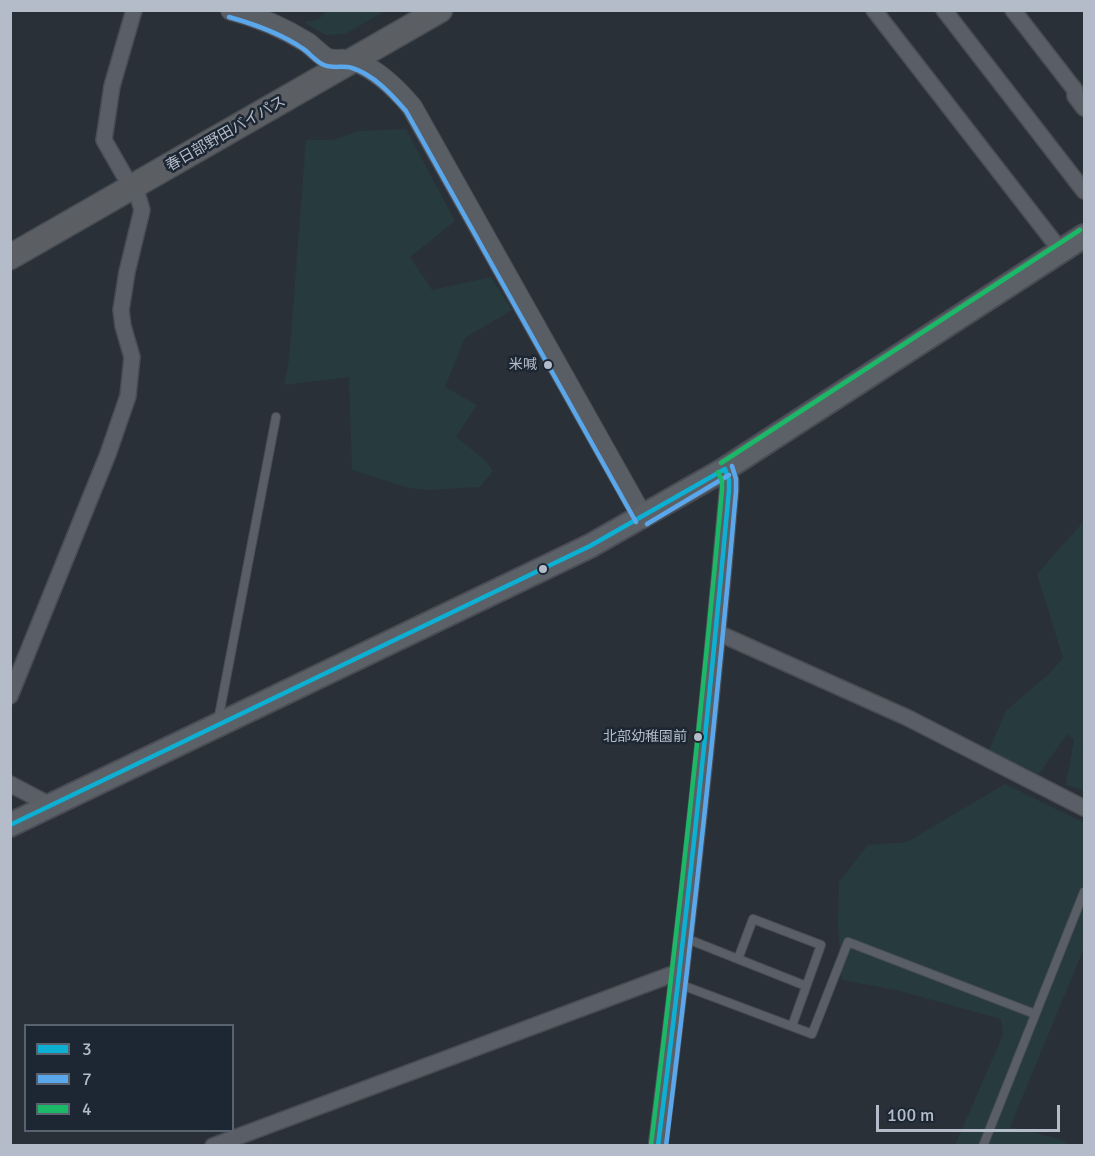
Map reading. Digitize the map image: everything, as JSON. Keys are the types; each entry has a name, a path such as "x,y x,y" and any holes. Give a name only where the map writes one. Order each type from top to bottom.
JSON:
{"highway":[{"name":"春日部野田バイパス","path":"10,257 130,180 412,10"},
{"name":"春日部野田バイパス","path":"10,239 130,180 353,60 440,10"}],"main road":[{"path":"231,10 273,24 310,45 328,59 353,60 382,78 401,94 417,115 643,518"},
{"path":"10,825 526,578 643,518 725,469 1084,236"}],"street":[{"path":"10,696 108,454 128,396 132,357 121,310 127,272 142,210 130,180 104,140 112,86 134,10"},
{"path":"874,10 1061,251"},
{"path":"944,10 1084,191"},
{"path":"1013,10 1075,90 1075,96 1084,108"},
{"path":"658,1146 680,978 716,632 729,490 729,480 725,469"},
{"path":"716,632 908,718 1084,808"},
{"path":"10,784 50,805"},
{"path":"213,1146 680,978"}],"lane":[{"path":"218,725 276,417"},
{"path":"983,1146 1084,892"},
{"path":"738,959 753,919 822,945 792,1026"},
{"path":"684,938 806,986"},
{"path":"680,978 812,1034 848,942 1035,1014"}],"green space":[{"path":"327,10 385,11 345,34 326,35 305,23 318,20"},
{"path":"406,129 455,221 410,257 432,290 491,277 512,310 465,338 445,387 477,405 456,437 485,460 493,471 480,487 427,490 409,488 352,470 349,377 284,385 289,361 306,140 334,140 358,131"},
{"path":"1084,521 1084,790 1066,785 1074,740 1067,734 1039,774 989,750 1006,711 1048,675 1063,658 1037,574"},
{"path":"1005,784 1084,823 1084,948 1010,1127 1060,1139 1069,1145 955,1145 1003,1035 1001,1019 896,990 842,980 838,926 839,882 868,845 907,842"}],"transit line":[{"name":"7","path":"229,17 285,38 324,65 349,67 360,71 382,86 406,111 636,522"},
{"name":"4","path":"721,463 1080,230"},
{"name":"7","path":"666,1146 721,655 736,491 736,479 732,466"},
{"name":"3","path":"10,825 590,546 725,469"},
{"name":"3","path":"658,1146 713,654 729,490 729,480 725,469"},
{"name":"4","path":"651,1145 706,654 722,490 722,481 718,472"},
{"name":"7","path":"647,524 729,475"}],"place":[{"name":"米喊","path":"548,365"},
{"name":"北部幼稚園前","path":"698,737"}]}
